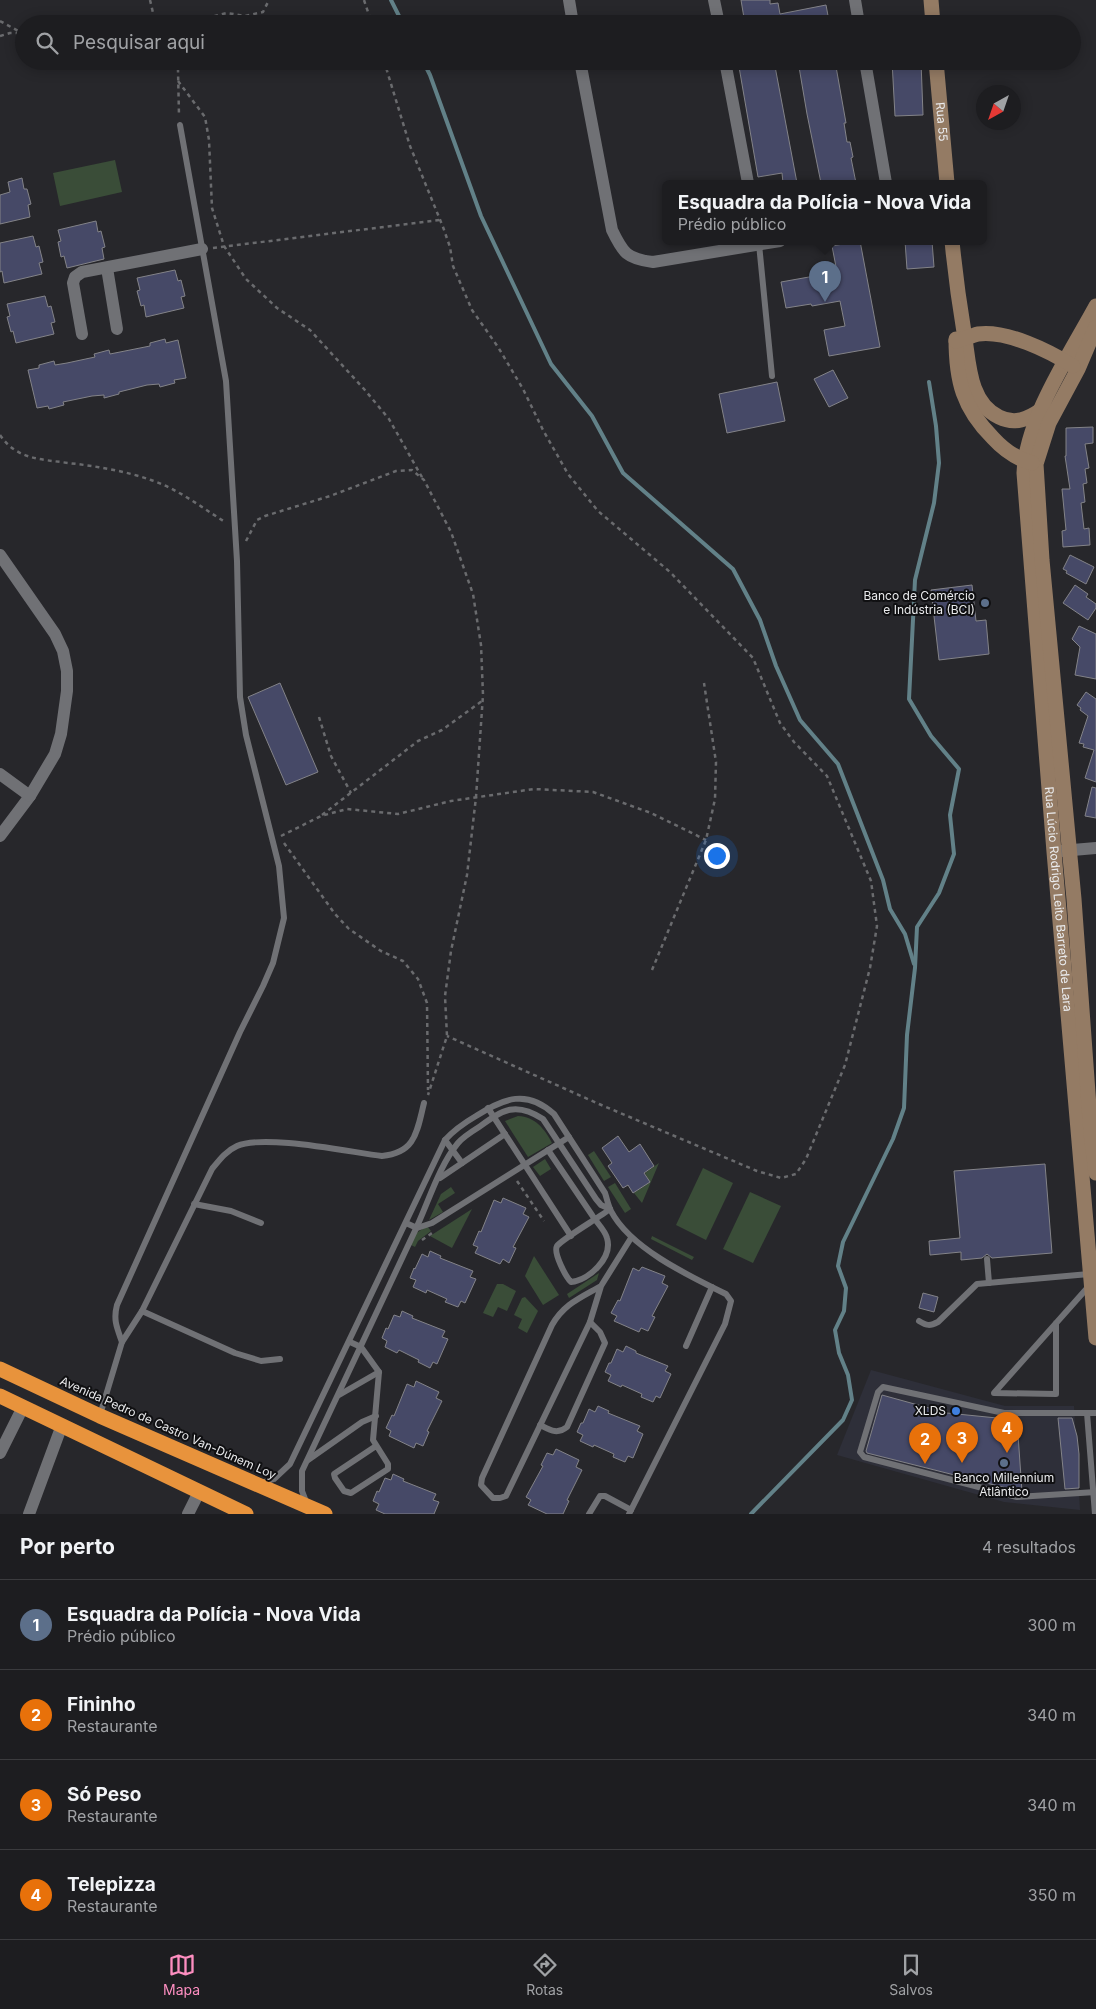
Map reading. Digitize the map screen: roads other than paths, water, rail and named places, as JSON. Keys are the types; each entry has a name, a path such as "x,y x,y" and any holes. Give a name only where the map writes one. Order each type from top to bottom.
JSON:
{"highway":[{"name":"Avenida Pedro de Castro Van-Dúnem Loy","path":"0,1369 100,1416 325,1514"},
{"path":"0,1396 246,1514"}],"street":[{"path":"569,0 572,15"},
{"path":"714,0 716,15"},
{"path":"855,0 858,15"},
{"path":"931,0 932,15"},
{"path":"582,70 612,230 620,246 634,259 653,262 748,245"},
{"path":"728,70 747,180"},
{"path":"867,70 885,180"},
{"name":"Rua 55","path":"937,70 947,180"},
{"path":"952,245 960,340 958,378 969,409 1002,448 1030,462"},
{"path":"82,334 73,284 75,277 82,272 202,249"},
{"path":"107,268 118,329"},
{"path":"1030,462 1049,422 1096,306"},
{"path":"1030,462 1030,437 1042,410 1096,327"},
{"path":"960,340 982,334 999,336 1032,345 1072,365"},
{"path":"960,340 978,396 988,410 1004,420 1012,421 1027,419 1042,410"},
{"name":"Rua Lúcio Rodrigo Leito Barreto de Lara","path":"1030,462 1042,560 1096,1338"},
{"path":"0,555 55,634 67,671 65,714 62,734 55,754 30,796 0,836"},
{"path":"0,774 30,796"},
{"path":"1061,851 1096,848"},
{"name":"Rua Lúcio Rodrigo Leito Barreto de Lara","path":"1061,851 1074,900 1091,1134 1096,1174"},
{"path":"0,1453 23,1407"},
{"path":"29,1514 62,1425"},
{"path":"188,1514 199,1492"}],"lane":[{"path":"122,1342 115,1325 114,1316 117,1306 236,1041 263,986 272,964 284,918 279,866 246,735 240,697 237,561 226,381 180,125"},
{"path":"759,245 772,376"},
{"path":"258,1484 274,1479 290,1464 445,1140 454,1130 488,1108 509,1099 530,1100 545,1106 554,1114 604,1193 610,1210"},
{"path":"100,1416 122,1342 142,1310 212,1169 225,1153 238,1145 255,1142 286,1143 382,1156 395,1155 407,1148 415,1138 424,1103"},
{"path":"488,1108 571,1236"},
{"path":"308,1507 302,1490 302,1471 417,1228 437,1179 462,1139 494,1117 515,1109 530,1110 543,1119 601,1205 610,1210 631,1238 653,1254 726,1294 731,1301 725,1324 630,1512 606,1496 600,1496 589,1514"},
{"path":"437,1179 505,1134"},
{"path":"406,1223 417,1228 432,1223 569,1137"},
{"path":"445,1140 462,1163"},
{"path":"548,1150 595,1220 607,1237 604,1259 599,1266 577,1281 571,1282 556,1253 558,1246 571,1236 595,1220 610,1210"},
{"path":"194,1204 231,1211 261,1223"},
{"path":"601,1286 570,1304 559,1313 552,1325 482,1478 481,1485 486,1493 493,1498 506,1496 590,1322 601,1286 631,1238"},
{"path":"987,1259 989,1283"},
{"path":"919,1321 926,1326 931,1326 938,1322 977,1284 1092,1278"},
{"path":"1056,1323 1056,1394 994,1393 1056,1323 1092,1278"},
{"path":"686,1346 712,1287"},
{"path":"142,1310 235,1353 261,1361 280,1359"},
{"path":"540,1425 555,1432 562,1432 567,1428 604,1343 600,1332 590,1322"},
{"path":"350,1342 361,1347 379,1372 373,1440 388,1464 388,1469 351,1493 344,1491 334,1478 334,1474 376,1446"},
{"path":"338,1395 379,1372"},
{"path":"1095,1492 1017,1497 864,1457 860,1452 878,1392 883,1387 1004,1413 1096,1413"},
{"path":"1087,1413 1095,1492 1095,1514"},
{"path":"307,1460 362,1422 376,1416"}],"waterway":[{"path":"391,0 398,15"},
{"path":"428,70 481,216 551,364 592,416 623,473 733,569 760,620 776,666 800,720 838,764 883,880 890,909 905,934 914,964"},
{"path":"751,1514 843,1420 852,1400 848,1375 839,1353 835,1330 844,1311 846,1288 838,1266 843,1242 893,1139 904,1108 907,1035 915,968 917,927 939,893 954,854 950,815 959,769 931,736 909,699 915,580 934,503 939,463 936,426 929,382"}],"place":[{"name":"Esquadra da Polícia - Nova Vida","path":"825,302"},
{"name":"Banco de Comércio e Indústria (BCI)","path":"985,603"},
{"name":"XLDS","path":"956,1411"},
{"name":"Telepizza","path":"1007,1453"},
{"name":"Só Peso","path":"962,1463"},
{"name":"Banco Millennium Atlântico","path":"1004,1463"},
{"name":"Fininho","path":"925,1464"}]}
